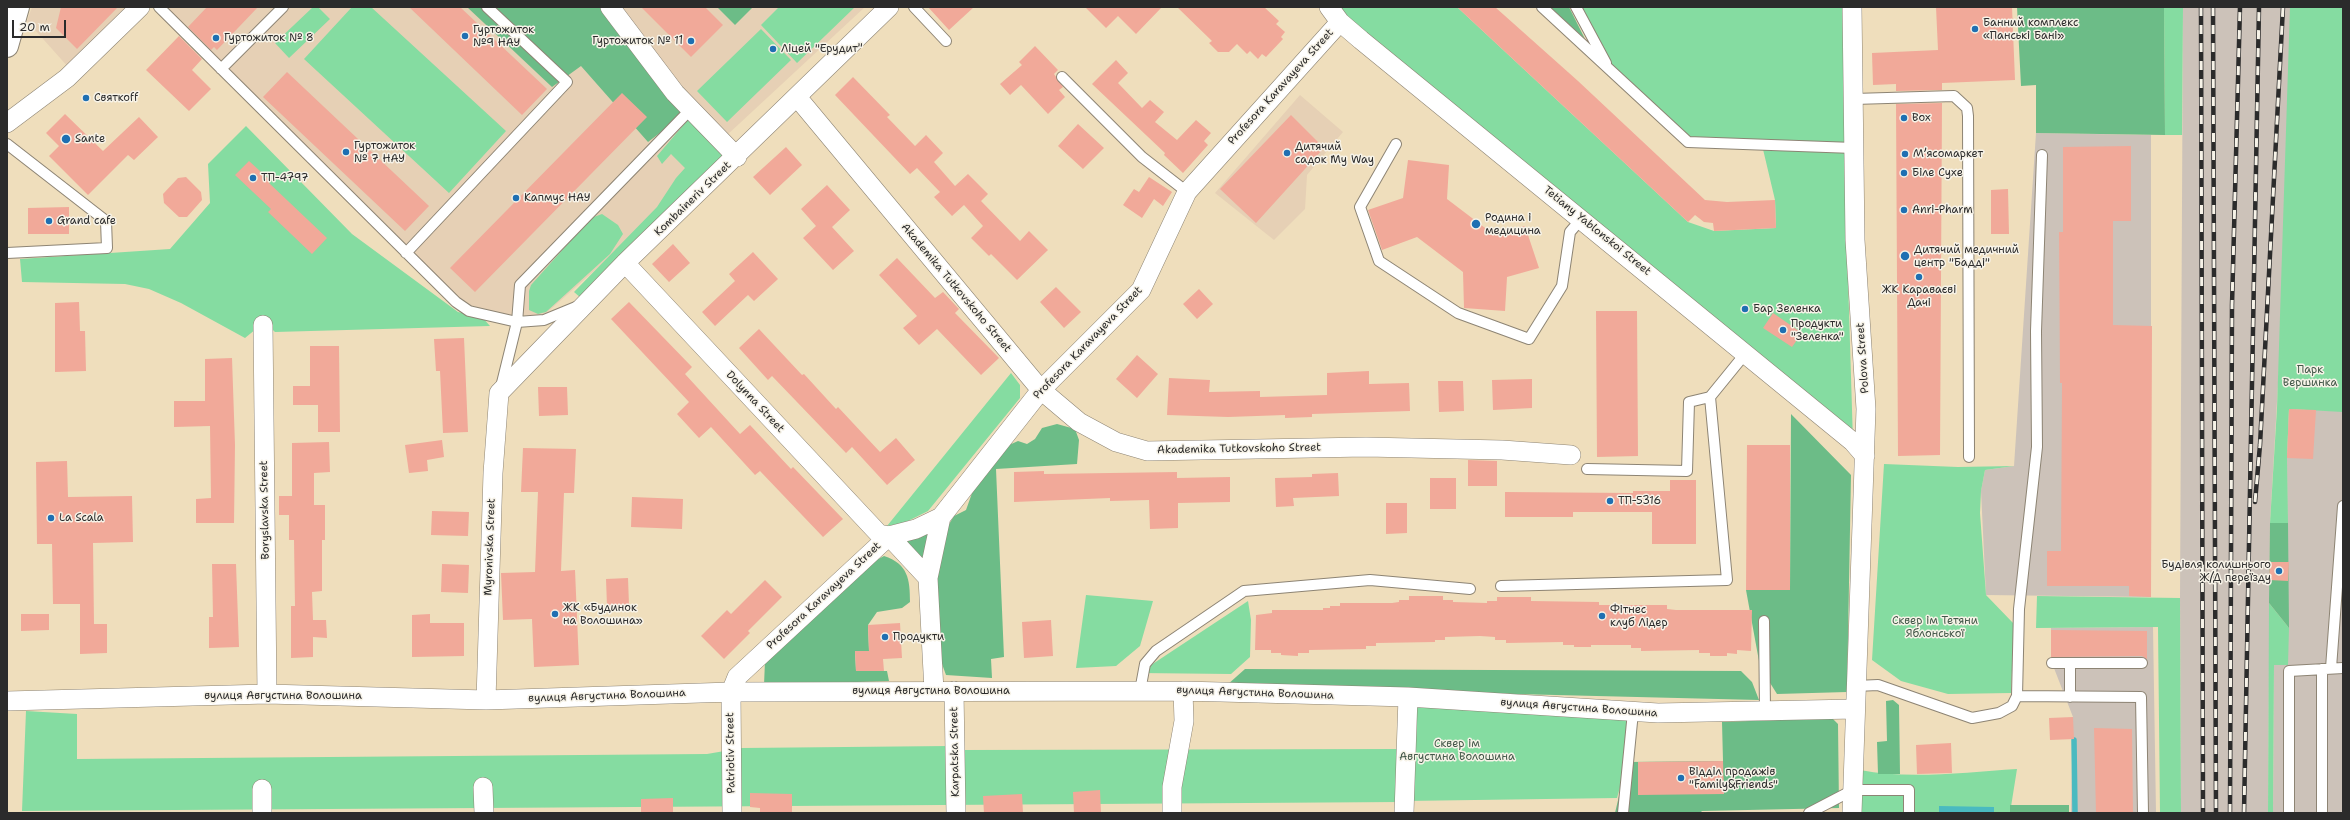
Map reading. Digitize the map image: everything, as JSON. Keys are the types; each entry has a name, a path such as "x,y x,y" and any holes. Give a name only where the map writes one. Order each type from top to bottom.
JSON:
{"main road":[{"path":"7,46 18,7"}],"street":[{"path":"7,123 67,78 140,7"},
{"path":"610,7 676,93 736,157"},
{"name":"Kombaineriv Street","path":"500,393 625,263 889,7"},
{"name":"Tetiany Yablonskoi Street","path":"1329,7 1340,22 1582,218 1853,442 1865,456"},
{"name":"Polova Street","path":"1852,7 1855,240 1866,409 1852,813"},
{"name":"Profesora Karavayeva Street","path":"731,692 737,677 889,536 916,529 941,517 1041,390 1141,290 1186,192 1340,22"},
{"name":"Akademika Tutkovskoho Street","path":"797,97 1041,390 1079,422 1116,442 1147,451 1366,447 1502,450 1571,455"},
{"name":"Dolynna Street","path":"625,263 879,534 889,536 928,578"},
{"name":"Boryslavska Street","path":"263,326 267,694"},
{"name":"Myronivska Street","path":"486,700 493,473 500,393"},
{"path":"934,690 928,578 941,517"},
{"name":"вулиця Августина Волошина","path":"7,701 267,694 486,700 731,692 954,690 1183,691 1408,698 1633,712 1855,709"},
{"name":"Karpatska Street","path":"954,690 956,813"},
{"path":"1172,813 1172,787 1184,721 1183,691"},
{"name":"Patriotiv Street","path":"731,692 732,813"},
{"path":"1404,813 1408,698"},
{"path":"484,787 484,813"},
{"path":"262,789 262,813"}],"lane":[{"path":"159,7 406,253 456,302 468,311 516,322 544,320 589,301"},
{"path":"221,69 283,7"},
{"path":"406,253 567,82 487,7"},
{"path":"914,7 946,41"},
{"path":"1542,7 1688,142 1854,148"},
{"path":"1576,7 1609,70"},
{"path":"1062,77 1142,158 1186,192"},
{"path":"1854,99 1954,96 1967,108 1969,457"},
{"path":"500,393 516,322 520,285 691,110"},
{"path":"7,144 106,221 107,248 7,253"},
{"path":"1396,144 1360,207 1378,261 1458,313 1529,339 1562,286 1570,232 1582,218"},
{"path":"1856,686 1878,685 1972,718 1999,713 2012,706 2017,696 2019,609 2037,447 2036,332 2042,155"},
{"path":"1587,469 1687,471 1689,402 1710,397 1745,354"},
{"path":"1501,586 1727,580 1710,397"},
{"path":"2322,813 2327,669 2343,506"},
{"path":"1140,691 1145,664 1156,651 1244,591 1370,580 1470,589"},
{"path":"1764,621 1765,710"},
{"path":"2052,663 2142,664"},
{"path":"2070,663 2070,697"},
{"path":"2288,813 2289,671 2343,668"},
{"path":"2017,696 2141,696 2143,813"},
{"path":"1623,813 1633,712"},
{"path":"1809,813 1853,790 1909,790 1909,813"}],"shaded area":[{"path":"32,7 134,7 69,68 27,21"},
{"name":"Капмус НАУ","path":"167,7 865,7 726,136 737,145 543,316 512,315 469,307 409,252"},
{"path":"2183,7 2297,7 2296,72 2270,523 2268,813 2181,813 2180,598"},
{"name":"Дитячий садок My Way","path":"1300,95 1343,132 1307,175 1305,209 1274,240 1215,193"},
{"path":"2036,133 2151,135 2151,597 1986,595 1981,491 1985,470 2014,466"},
{"path":"2289,409 2343,411 2343,813 2273,813 2274,665 2288,665 2287,458"},
{"path":"2153,627 2156,813 2071,813 2073,717 2052,663 2051,628"}],"green space":[{"path":"313,7 318,7 330,19 289,58 275,43"},
{"path":"352,7 371,7 506,131 449,193 304,59"},
{"path":"467,7 612,7 691,109 648,142 581,66 552,87"},
{"path":"717,7 753,7 735,25"},
{"path":"779,7 855,7 797,63 761,25"},
{"path":"1330,7 1457,7 1688,222 1714,231 1776,228 1775,200 1762,145 1688,142 1609,70 1576,7 1843,7 1845,63 1844,148 1853,442"},
{"path":"1550,7 1569,7 1585,39"},
{"path":"2017,7 2164,7 2165,135 2036,133 2036,85 2021,86"},
{"path":"2164,7 2183,7 2182,135 2165,135"},
{"name":"Парк Вершинка","path":"2290,7 2343,7 2343,412 2289,409 2287,458 2288,523 2270,523 2277,408"},
{"path":"761,29 791,60 727,122 697,91"},
{"path":"692,115 725,159 581,298 574,292 657,207 676,178 685,168 671,154 662,164 657,156"},
{"path":"246,126 352,234 458,312 482,317 490,326 275,332 269,326 256,329 245,338 181,303 149,289 125,284 22,282 20,259 170,249 210,203 208,164"},
{"path":"602,214 618,225 623,234 610,254 546,312 538,314 529,310 529,291 531,285 591,218"},
{"path":"1011,373 1020,385 1020,398 928,511 904,523 887,526"},
{"path":"1791,414 1851,475 1847,692 1777,694 1767,678 1761,672 1746,590 1790,590"},
{"path":"1057,424 1075,429 1079,440 1077,464 996,469 1004,657 991,659 992,678 946,675 937,650 934,568 942,536 954,516 966,510 976,482 1007,446 1018,441 1027,444 1035,439 1042,428"},
{"name":"Сквер ім Тетяни Яблонської","path":"1884,464 1958,467 2014,466 1985,470 1981,491 1980,513 1986,595 2014,624 2011,693 1948,694 1901,681 1872,660"},
{"path":"2270,523 2288,523 2289,628 2269,603"},
{"path":"916,529 929,534 928,559 911,556 907,540"},
{"path":"884,556 898,563 906,573 910,602 902,608 877,612 868,625 869,651 855,651 856,671 887,671 889,681 764,685 765,661 869,564"},
{"path":"1086,595 1153,601 1140,646 1116,666 1076,668"},
{"path":"2037,596 2180,598 2181,813 2160,813 2158,627 2036,628"},
{"path":"1248,601 1251,620 1250,657 1231,674 1139,673"},
{"path":"2269,603 2289,628 2288,665 2274,665 2273,813 2268,813"},
{"path":"1245,669 1741,671 1752,682 1759,700 1231,687 1227,685"},
{"name":"Сквер ім Августина Волошина","path":"1408,697 1633,712 1627,762 1617,798 1404,801"},
{"path":"1893,700 1899,705 1900,774 1878,774 1877,742 1887,741 1886,701"},
{"path":"26,711 77,714 77,759 707,754 742,748 949,746 964,750 1399,749 1400,802 22,811"},
{"path":"1832,718 1838,724 1839,808 1702,811 1700,813 1615,813 1627,762 1723,761 1722,722"},
{"path":"2017,769 2010,813 1860,813 1860,770 1879,773 1918,775"},
{"path":"2010,805 2069,805 2069,813 2010,813"}],"water":[{"path":"1939,806 1994,807 1994,813 1939,813"}],"building":[{"path":"61,7 118,7 77,49 56,28"},
{"name":"Гуртожиток № 8","path":"207,7 258,7 217,50 214,47 211,50 188,27"},
{"name":"Гуртожиток №9 НАУ","path":"409,7 460,7 547,89 522,115"},
{"name":"Гуртожиток № 11","path":"641,7 705,7 723,25 691,57"},
{"path":"928,7 974,7 949,30"},
{"path":"1085,7 1162,7 1136,34 1118,16 1106,28"},
{"path":"1177,7 1264,7 1279,21 1276,24 1285,32 1281,37 1283,39 1266,57 1262,54 1258,59 1250,51 1247,54 1237,44 1229,52 1218,52 1209,43 1212,41"},
{"path":"1457,7 1495,7 1578,81 1705,200 1727,202 1775,200 1776,228 1714,231 1713,223 1704,222 1695,215 1688,222"},
{"name":"Банний комплекс «Панські Бані»","path":"1936,7 2012,7 2015,80 1942,83 1942,90 1896,91 1896,84 1873,85 1872,53 1938,50"},
{"path":"179,36 202,59 192,70 211,89 189,111 146,70"},
{"path":"1035,46 1058,70 1054,74 1063,87 1059,90 1065,97 1048,114 1021,85 1010,95 1000,84 1022,65 1019,62"},
{"path":"1116,60 1128,73 1118,83 1142,108 1150,100 1164,112 1155,122 1177,140 1196,120 1211,133 1204,141 1208,145 1183,173 1164,155 1165,153 1092,84"},
{"name":"Гуртожиток № 7 НАУ","path":"287,72 429,206 405,231 263,97"},
{"path":"853,77 890,115 887,117 915,146 926,135 943,153 934,162 955,186 968,174 988,194 981,201 1020,241 1029,231 1048,250 1017,280 991,254 989,256 971,238 983,226 964,205 952,216 934,197 940,192 917,168 910,174 835,95"},
{"path":"622,93 647,117 475,292 450,268"},
{"name":"ЖК Караваєві Дачі","path":"1942,103 1940,455 1898,456 1896,104"},
{"path":"65,114 103,151 139,117 158,137 134,160 128,155 88,195 49,156 59,146 46,133"},
{"name":"Дитячий садок My Way","path":"1291,115 1324,148 1256,223 1220,189"},
{"path":"1078,124 1104,148 1083,169 1058,146"},
{"path":"2131,146 2131,221 2113,221 2113,325 2152,326 2151,597 2129,596 2129,586 2047,586 2047,551 2061,551 2062,383 2060,383 2059,232 2063,232 2063,147"},
{"path":"786,147 802,165 770,195 753,177"},
{"path":"1408,160 1449,165 1447,199 1493,234 1525,226 1539,268 1507,277 1505,311 1464,308 1463,272 1417,237 1382,250 1368,210 1403,198"},
{"path":"249,161 271,181 269,183 327,238 312,254 268,212 271,209 235,175"},
{"path":"186,177 201,192 202,200 187,217 179,217 164,203 163,194 178,178"},
{"path":"1149,177 1172,192 1163,206 1154,199 1142,218 1123,205 1134,189 1139,192"},
{"path":"827,185 850,210 832,227 854,251 833,270 803,238 816,226 801,209"},
{"path":"2008,189 2009,234 1991,234 1991,190"},
{"name":"Grand cafe","path":"69,207 69,234 28,234 28,208"},
{"path":"673,244 690,263 669,282 652,264"},
{"path":"753,252 778,279 754,301 748,295 715,326 702,312 735,281 729,274"},
{"path":"897,258 935,298 943,292 959,309 955,313 999,358 981,375 937,329 919,345 903,328 917,316 879,275"},
{"path":"1056,287 1081,312 1064,328 1040,302"},
{"path":"1199,289 1213,304 1197,319 1183,304"},
{"path":"79,302 80,331 85,331 86,371 55,372 55,303"},
{"path":"629,302 692,367 685,374 740,434 750,425 791,469 793,467 843,519 823,537 760,471 755,475 711,427 699,438 677,414 689,402 611,319"},
{"path":"1596,311 1637,311 1638,456 1597,457"},
{"name":"Продукти \"Зеленка\"","path":"1773,313 1802,333 1792,347 1763,328"},
{"path":"759,329 802,375 804,374 836,409 838,407 880,452 896,438 915,460 887,485 852,447 846,453 772,376 768,380 739,348"},
{"path":"464,338 468,432 443,433 440,371 436,371 434,339"},
{"path":"310,346 339,346 340,432 318,432 318,405 293,405 293,386 310,386"},
{"path":"1137,355 1158,374 1137,398 1116,379"},
{"path":"232,358 235,445 234,523 196,523 196,499 211,498 210,426 174,427 174,401 205,401 205,359"},
{"path":"1369,371 1369,384 1409,383 1410,411 1312,414 1312,417 1285,418 1285,415 1228,417 1167,415 1169,378 1210,380 1209,392 1260,391 1260,397 1327,395 1327,373"},
{"path":"1532,379 1532,408 1493,410 1492,380"},
{"path":"1438,381 1463,381 1464,411 1439,412"},
{"path":"538,387 567,387 568,415 539,416"},
{"path":"2289,409 2316,410 2313,459 2287,458"},
{"path":"442,440 444,457 427,460 428,471 409,473 405,445"},
{"path":"329,442 330,472 314,473 314,505 325,505 325,540 322,540 322,591 312,592 313,620 326,620 327,638 313,637 313,657 291,658 291,606 295,606 294,540 289,540 289,515 279,515 279,496 292,496 292,443"},
{"path":"1747,445 1790,445 1790,590 1746,590"},
{"path":"523,448 576,449 574,493 564,493 561,571 575,570 579,665 534,667 532,619 503,620 501,573 535,572 538,492 521,492"},
{"path":"1468,460 1497,461 1497,486 1468,486"},
{"path":"67,461 68,497 132,496 133,542 93,543 94,624 107,624 107,653 80,654 80,604 53,604 52,544 37,544 36,462"},
{"path":"1044,471 1044,474 1177,472 1177,478 1230,477 1230,502 1178,503 1178,528 1150,529 1149,500 1110,501 1110,498 1014,502 1014,472"},
{"path":"1338,473 1339,496 1293,498 1294,506 1276,507 1275,478 1312,477 1312,474"},
{"path":"1430,478 1456,478 1456,509 1430,509"},
{"path":"1670,480 1696,480 1696,544 1652,544 1652,512 1573,512 1573,517 1505,517 1505,492 1633,493 1633,491 1670,491"},
{"path":"632,497 683,499 682,529 631,527"},
{"path":"1386,503 1407,503 1407,533 1386,534"},
{"path":"432,511 469,512 468,536 431,535"},
{"name":"Будівля колишнього Ж/Д переїзду","path":"2270,562 2289,562 2288,581 2269,580"},
{"path":"212,564 236,564 239,647 209,648 209,617 213,617"},
{"path":"442,564 469,565 468,593 441,592"},
{"path":"628,578 629,605 607,606 606,579"},
{"path":"765,580 782,597 748,631 750,633 724,659 701,636 727,610 731,614"},
{"path":"1409,596 1443,596 1443,600 1453,600 1453,602 1487,603 1487,601 1497,601 1497,597 1531,597 1531,601 1599,602 1599,605 1667,605 1667,609 1676,610 1752,610 1751,651 1737,650 1737,654 1727,653 1727,656 1710,656 1710,653 1699,653 1699,650 1641,651 1641,648 1631,648 1631,645 1591,645 1591,647 1574,647 1574,645 1563,645 1563,642 1506,643 1506,640 1495,640 1495,637 1480,636 1445,637 1445,640 1435,640 1435,642 1376,643 1376,646 1366,646 1366,649 1309,650 1309,653 1298,653 1298,656 1271,653 1271,650 1255,650 1256,615 1272,613 1272,610 1323,610 1323,608 1330,608 1330,606 1340,606 1340,603 1392,603 1399,602 1399,600 1409,600"},
{"path":"21,614 49,614 49,630 21,631"},
{"path":"430,614 430,623 464,623 464,656 412,657 412,615"},
{"path":"1051,620 1053,656 1024,658 1022,622"},
{"name":"Продукти","path":"900,623 902,658 883,659 884,671 856,671 855,651 869,651 868,625"},
{"path":"2051,630 2147,631 2147,659 2142,656 2051,657"},
{"path":"2073,717 2074,739 2050,740 2049,718"},
{"path":"2094,728 2132,729 2133,813 2096,813"},
{"path":"1951,743 1952,773 1917,774 1916,745"},
{"name":"Відділ продажів \"Family&Friends\"","path":"1723,761 1724,794 1638,795 1638,762"},
{"path":"1100,790 1101,813 1074,813 1073,792"},
{"path":"750,793 792,794 792,813 760,813 760,808 750,807"},
{"path":"1022,794 1023,813 984,813 983,796"},
{"path":"673,798 673,813 641,813 641,799"}],"waterway":[{"path":"2074,740 2075,813"}],"railway":[{"path":"2201,7 2203,813"},
{"path":"2213,7 2216,813"},
{"path":"2230,813 2232,305 2240,7"},
{"path":"2244,813 2259,7"},
{"path":"2255,502 2260,445 2283,7"}],"place":[{"name":"Банний комплекс «Панські Бані»","path":"1975,29"},
{"name":"Гуртожиток №9 НАУ","path":"465,36"},
{"name":"Гуртожиток № 8","path":"216,38"},
{"name":"Гуртожиток № 11","path":"691,41"},
{"name":"Ліцей \"Ерудит\"","path":"773,49"},
{"name":"Святкоff","path":"86,98"},
{"name":"Box","path":"1904,118"},
{"name":"Sante","path":"66,139"},
{"name":"Гуртожиток № 7 НАУ","path":"346,152"},
{"name":"Дитячий садок My Way","path":"1287,153"},
{"name":"Мʼясомаркет","path":"1905,154"},
{"name":"Біле Сухе","path":"1904,173"},
{"name":"ТП-4797","path":"253,178"},
{"name":"Капмус НАУ","path":"516,198"},
{"name":"Anri-Pharm","path":"1904,210"},
{"name":"Grand cafe","path":"49,221"},
{"name":"Родина і медицина","path":"1476,224"},
{"name":"Дитячий медичний центр \"Бадді\"","path":"1905,256"},
{"name":"ЖК Караваєві Дачі","path":"1919,277"},
{"name":"Бар Зеленка","path":"1745,309"},
{"name":"Продукти \"Зеленка\"","path":"1783,330"},
{"name":"ТП-5316","path":"1610,501"},
{"name":"La Scala","path":"51,518"},
{"name":"Будівля колишнього Ж/Д переїзду","path":"2279,571"},
{"name":"ЖК «Будинок на Волошина»","path":"555,614"},
{"name":"Фітнес клуб Лідер","path":"1602,616"},
{"name":"Продукти","path":"885,637"},
{"name":"Відділ продажів \"Family&Friends\"","path":"1681,778"}]}
